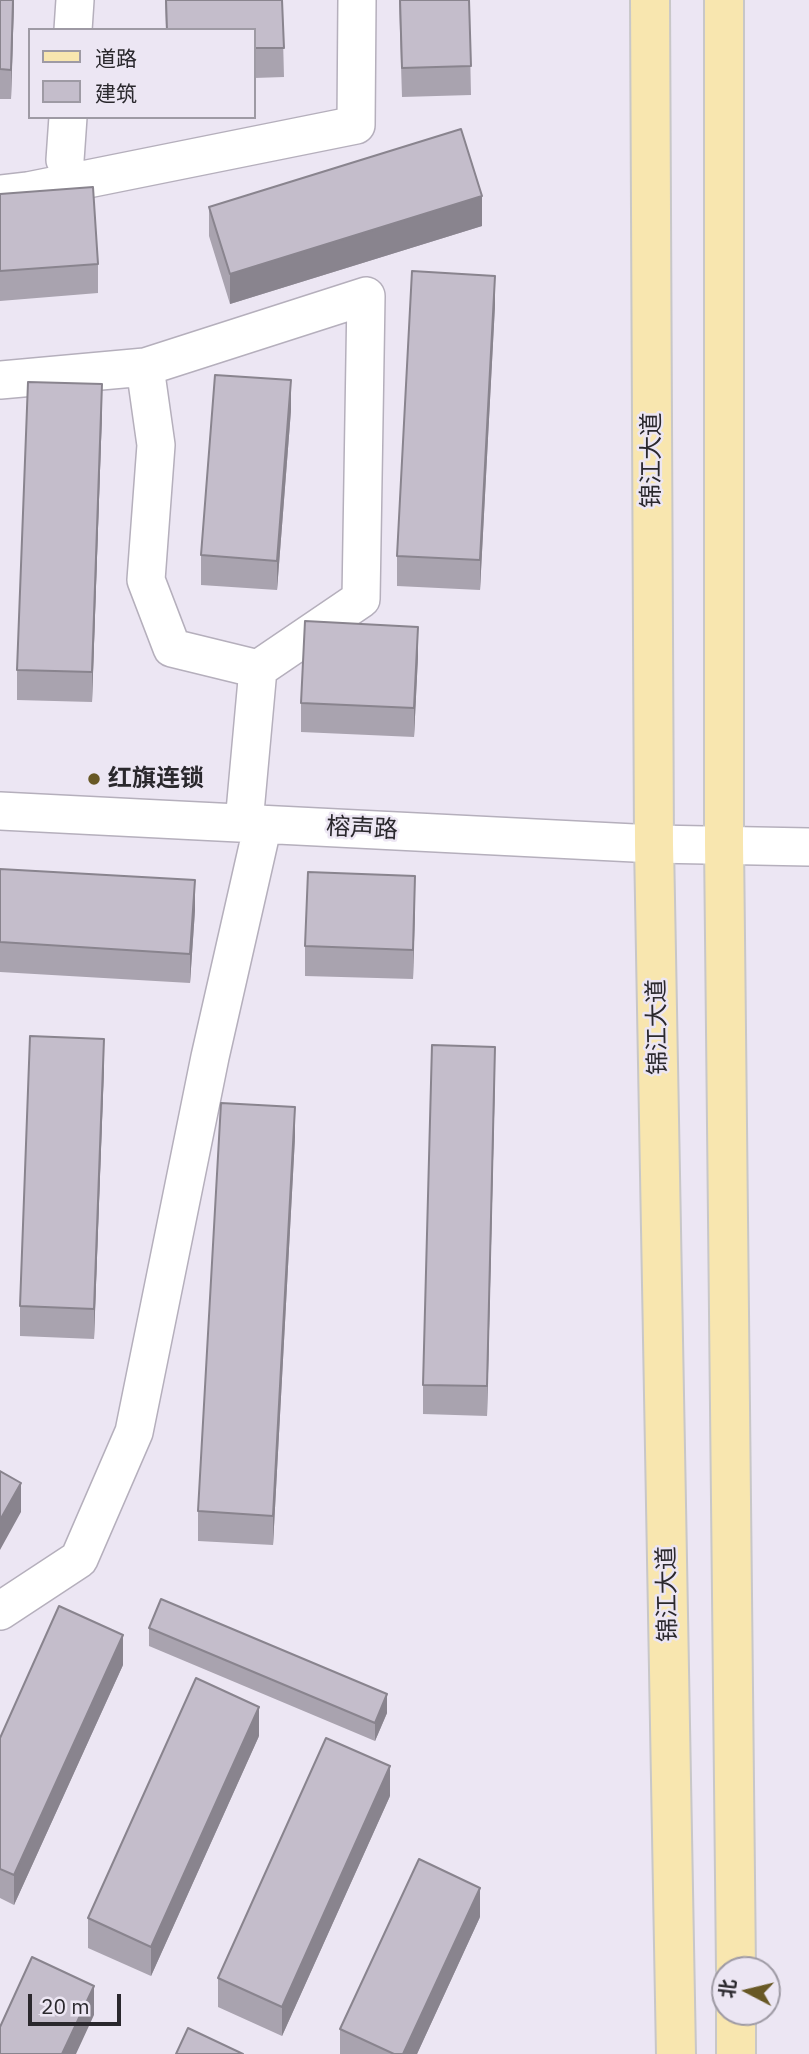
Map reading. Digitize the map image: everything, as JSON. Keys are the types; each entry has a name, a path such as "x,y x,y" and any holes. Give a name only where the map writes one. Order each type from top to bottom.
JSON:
{"main road":[{"name":"锦江大道","path":"650,0 654,844 676,2054"},
{"path":"724,0 724,843 736,1956"},
{"path":"736,2026 736,2054"}],"street":[{"path":"73,28 75,0"},
{"path":"0,194 28,191 356,124 357,0"},
{"path":"65,160 68,119"},
{"path":"0,380 145,367 366,296 360,599 258,669 172,648 146,580 156,445 145,367"},
{"path":"0,1611 79,1559 134,1432 254,823 258,669"},
{"name":"榕声路","path":"0,811 654,844 809,846"}],"building":[{"path":"0,0 13,0 11,70 0,69"},
{"path":"166,0 282,0 284,48 256,48 256,28 167,28"},
{"path":"400,0 469,0 471,66 402,68"},
{"path":"461,129 482,196 230,274 209,207"},
{"path":"93,187 98,264 0,271 0,194"},
{"path":"412,271 495,276 480,560 397,556"},
{"path":"215,375 291,380 277,561 201,555"},
{"path":"28,382 102,384 92,672 17,670"},
{"path":"305,621 418,627 414,708 301,703"},
{"path":"0,869 195,880 190,954 0,942"},
{"path":"308,872 415,876 413,950 305,946"},
{"path":"30,1036 104,1039 94,1309 20,1306"},
{"path":"432,1045 495,1047 487,1386 423,1385"},
{"path":"221,1103 295,1107 273,1516 198,1511"},
{"path":"0,1471 21,1483 0,1520"},
{"path":"161,1599 387,1694 375,1723 149,1628"},
{"path":"59,1606 123,1635 14,1875 0,1869 0,1738"},
{"path":"196,1678 259,1707 151,1947 88,1918"},
{"path":"326,1738 390,1766 282,2007 218,1978"},
{"path":"419,1859 480,1888 403,2054 394,2054 340,2029"},
{"path":"32,1957 94,1986 62,2054 0,2054 0,2027"},
{"path":"188,2028 243,2054 176,2054"}],"place":[{"name":"红旗连锁","path":"94,779"}]}
